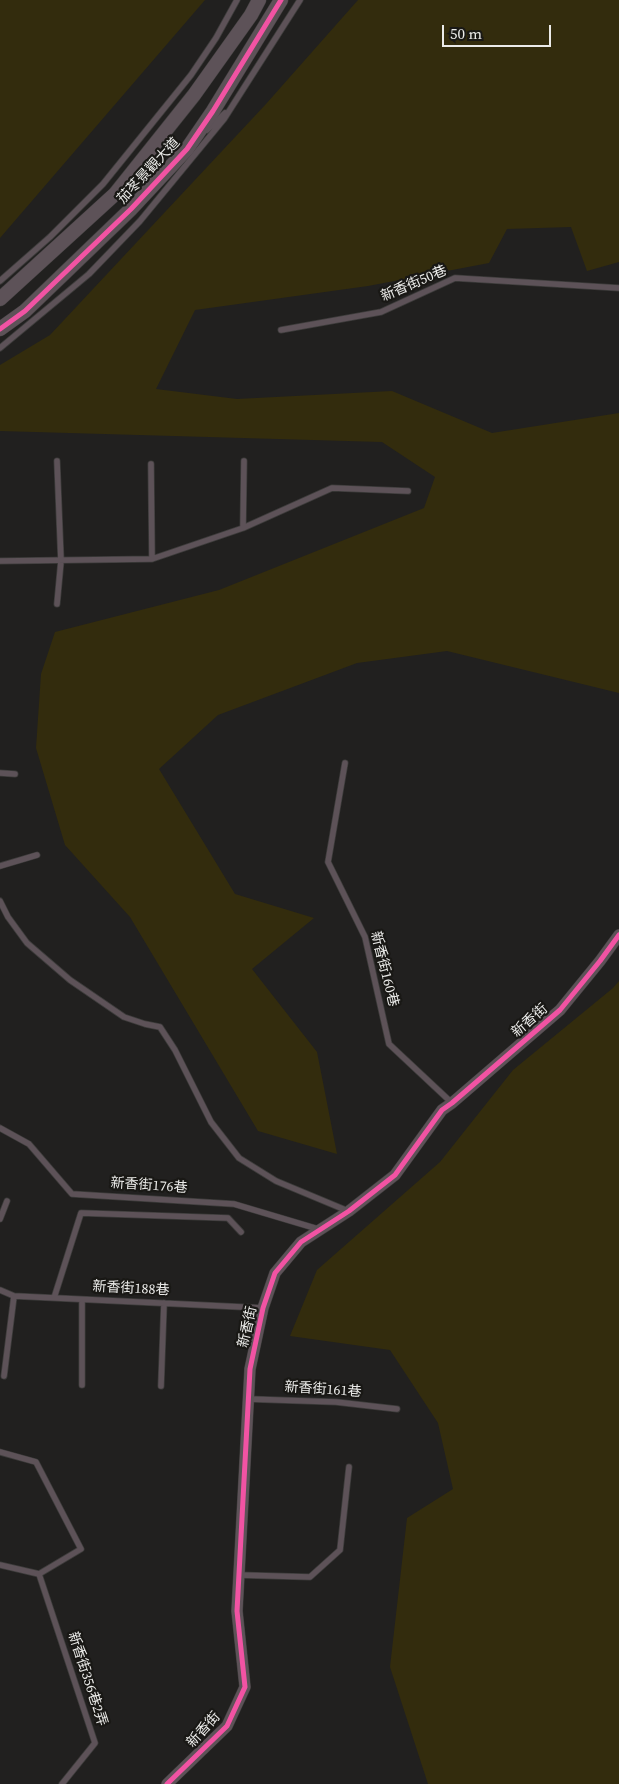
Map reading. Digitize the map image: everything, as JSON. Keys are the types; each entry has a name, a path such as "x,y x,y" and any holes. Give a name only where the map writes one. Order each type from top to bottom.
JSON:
{"street":[{"name":"茄苳景觀大道","path":"0,299 115,194 194,95 251,15 259,0"},
{"name":"茄苳景觀大道","path":"0,328 26,311 131,208 187,149 213,111 281,0"},
{"name":"新香街","path":"167,1784 227,1726 245,1687 237,1611 250,1369 263,1308 275,1273 301,1242 349,1211 395,1175 442,1110 560,1010 600,961 619,934"}],"lane":[{"name":"茄苳景觀大道","path":"0,281 50,238 104,184 191,75 216,38 237,0"},
{"name":"茄苳景觀大道","path":"0,348 89,274 140,221 224,120 300,0"},
{"path":"187,149 232,106"},
{"name":"新香街50巷","path":"281,330 381,312 455,278 619,288"},
{"path":"57,461 61,561 57,604"},
{"path":"243,528 244,461"},
{"path":"151,464 152,559"},
{"path":"0,561 152,559 243,528 332,488 408,491"},
{"name":"新香街160巷","path":"345,763 328,862 365,937 389,1044 452,1102"},
{"path":"0,773 15,774"},
{"path":"0,866 36,855"},
{"path":"0,901 8,917 27,943 70,980 124,1017 160,1027 175,1050 211,1122 239,1158 276,1181 349,1211"},
{"name":"新香街176巷","path":"0,1128 29,1144 72,1194 234,1204 320,1230"},
{"path":"0,1219 7,1200"},
{"path":"54,1298 81,1213 228,1218 241,1232"},
{"name":"新香街188巷","path":"0,1290 14,1296 263,1308"},
{"path":"4,1376 14,1296"},
{"path":"82,1300 82,1385"},
{"path":"161,1386 164,1303"},
{"name":"新香街161巷","path":"248,1399 336,1402 397,1409"},
{"path":"0,1452 36,1462 81,1549 39,1574 0,1565"},
{"path":"239,1576 310,1577 340,1550 349,1467"},
{"name":"新香街356巷2弄","path":"39,1574 94,1743 62,1784"}],"shaded area":[{"path":"0,0 205,0 0,238"},
{"path":"358,0 619,0 619,262 587,271 571,227 507,229 489,263 368,286 195,310 156,389 237,399 392,391 492,433 619,413 619,693 447,651 357,663 218,715 159,769 235,894 314,918 252,969 317,1052 337,1154 258,1131 130,917 65,845 36,748 41,674 55,632 219,590 424,508 435,477 382,442 0,431 0,365 50,335 266,104"},
{"path":"619,981 619,1784 428,1784 390,1667 407,1518 453,1489 438,1423 390,1350 290,1336 317,1270 440,1162 513,1070 613,988"}],"cycle path":[{"path":"0,329 25,311 131,209 187,149 213,111 281,0"},
{"path":"167,1784 227,1726 245,1687 237,1611 250,1369 263,1308 275,1273 301,1242 349,1211 395,1175 442,1110 560,1010 619,935"}]}
